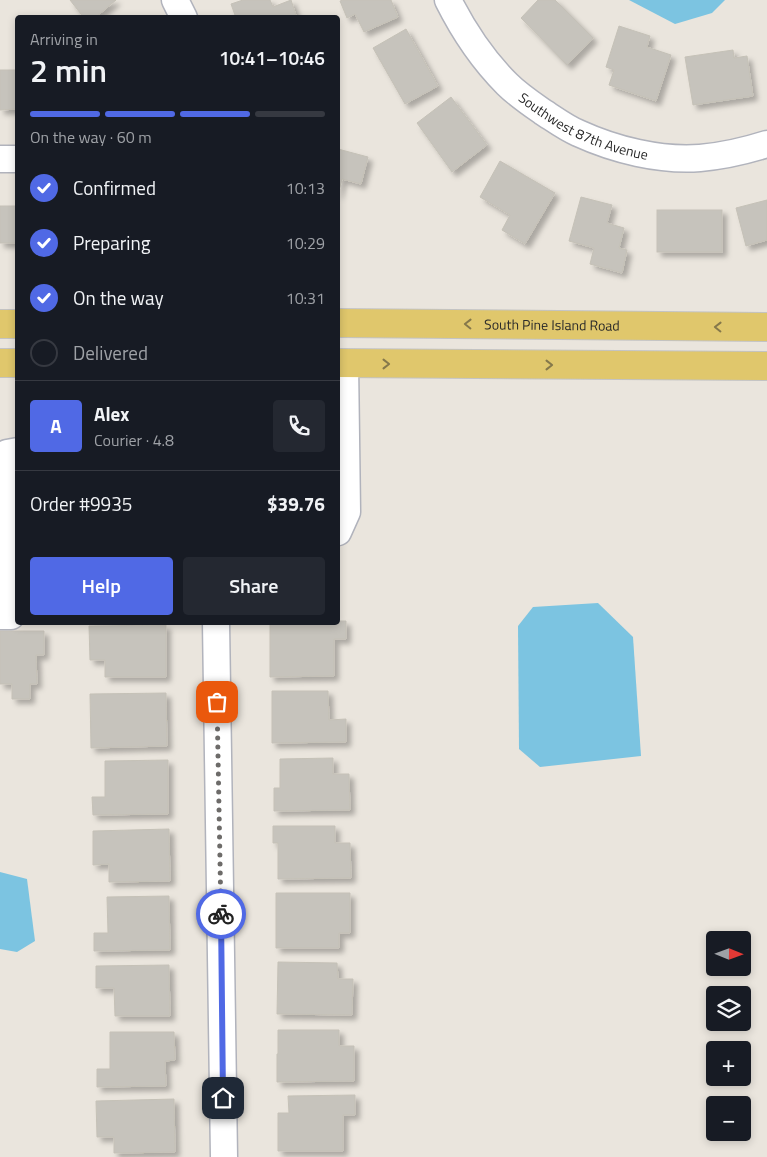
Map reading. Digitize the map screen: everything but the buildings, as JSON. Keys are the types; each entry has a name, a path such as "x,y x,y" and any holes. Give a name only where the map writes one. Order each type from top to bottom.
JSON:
{"main road":[{"name":"South Pine Island Road","path":"340,323 767,327"},
{"path":"0,324 15,324"},
{"path":"0,363 15,363"},
{"path":"341,363 767,366"}],"street":[{"path":"176,0 183,15"},
{"name":"Southwest 87th Avenue","path":"448,0 469,37 506,84 526,100 577,133 602,143 667,158 698,158 729,154 767,144"},
{"path":"0,159 15,159"},
{"path":"340,528 347,512 341,363"},
{"path":"0,616 11,616 8,450"},
{"path":"216,625 224,1157"}],"water":[{"path":"629,0 725,0 712,13 675,24"},
{"path":"598,603 633,637 641,756 540,767 519,749 518,626 533,607"},
{"path":"0,872 27,879 35,941 17,952 0,949"}],"way so far":[{"path":"217,702 221,914"}],"route":[{"path":"221,914 223,1098"}]}
